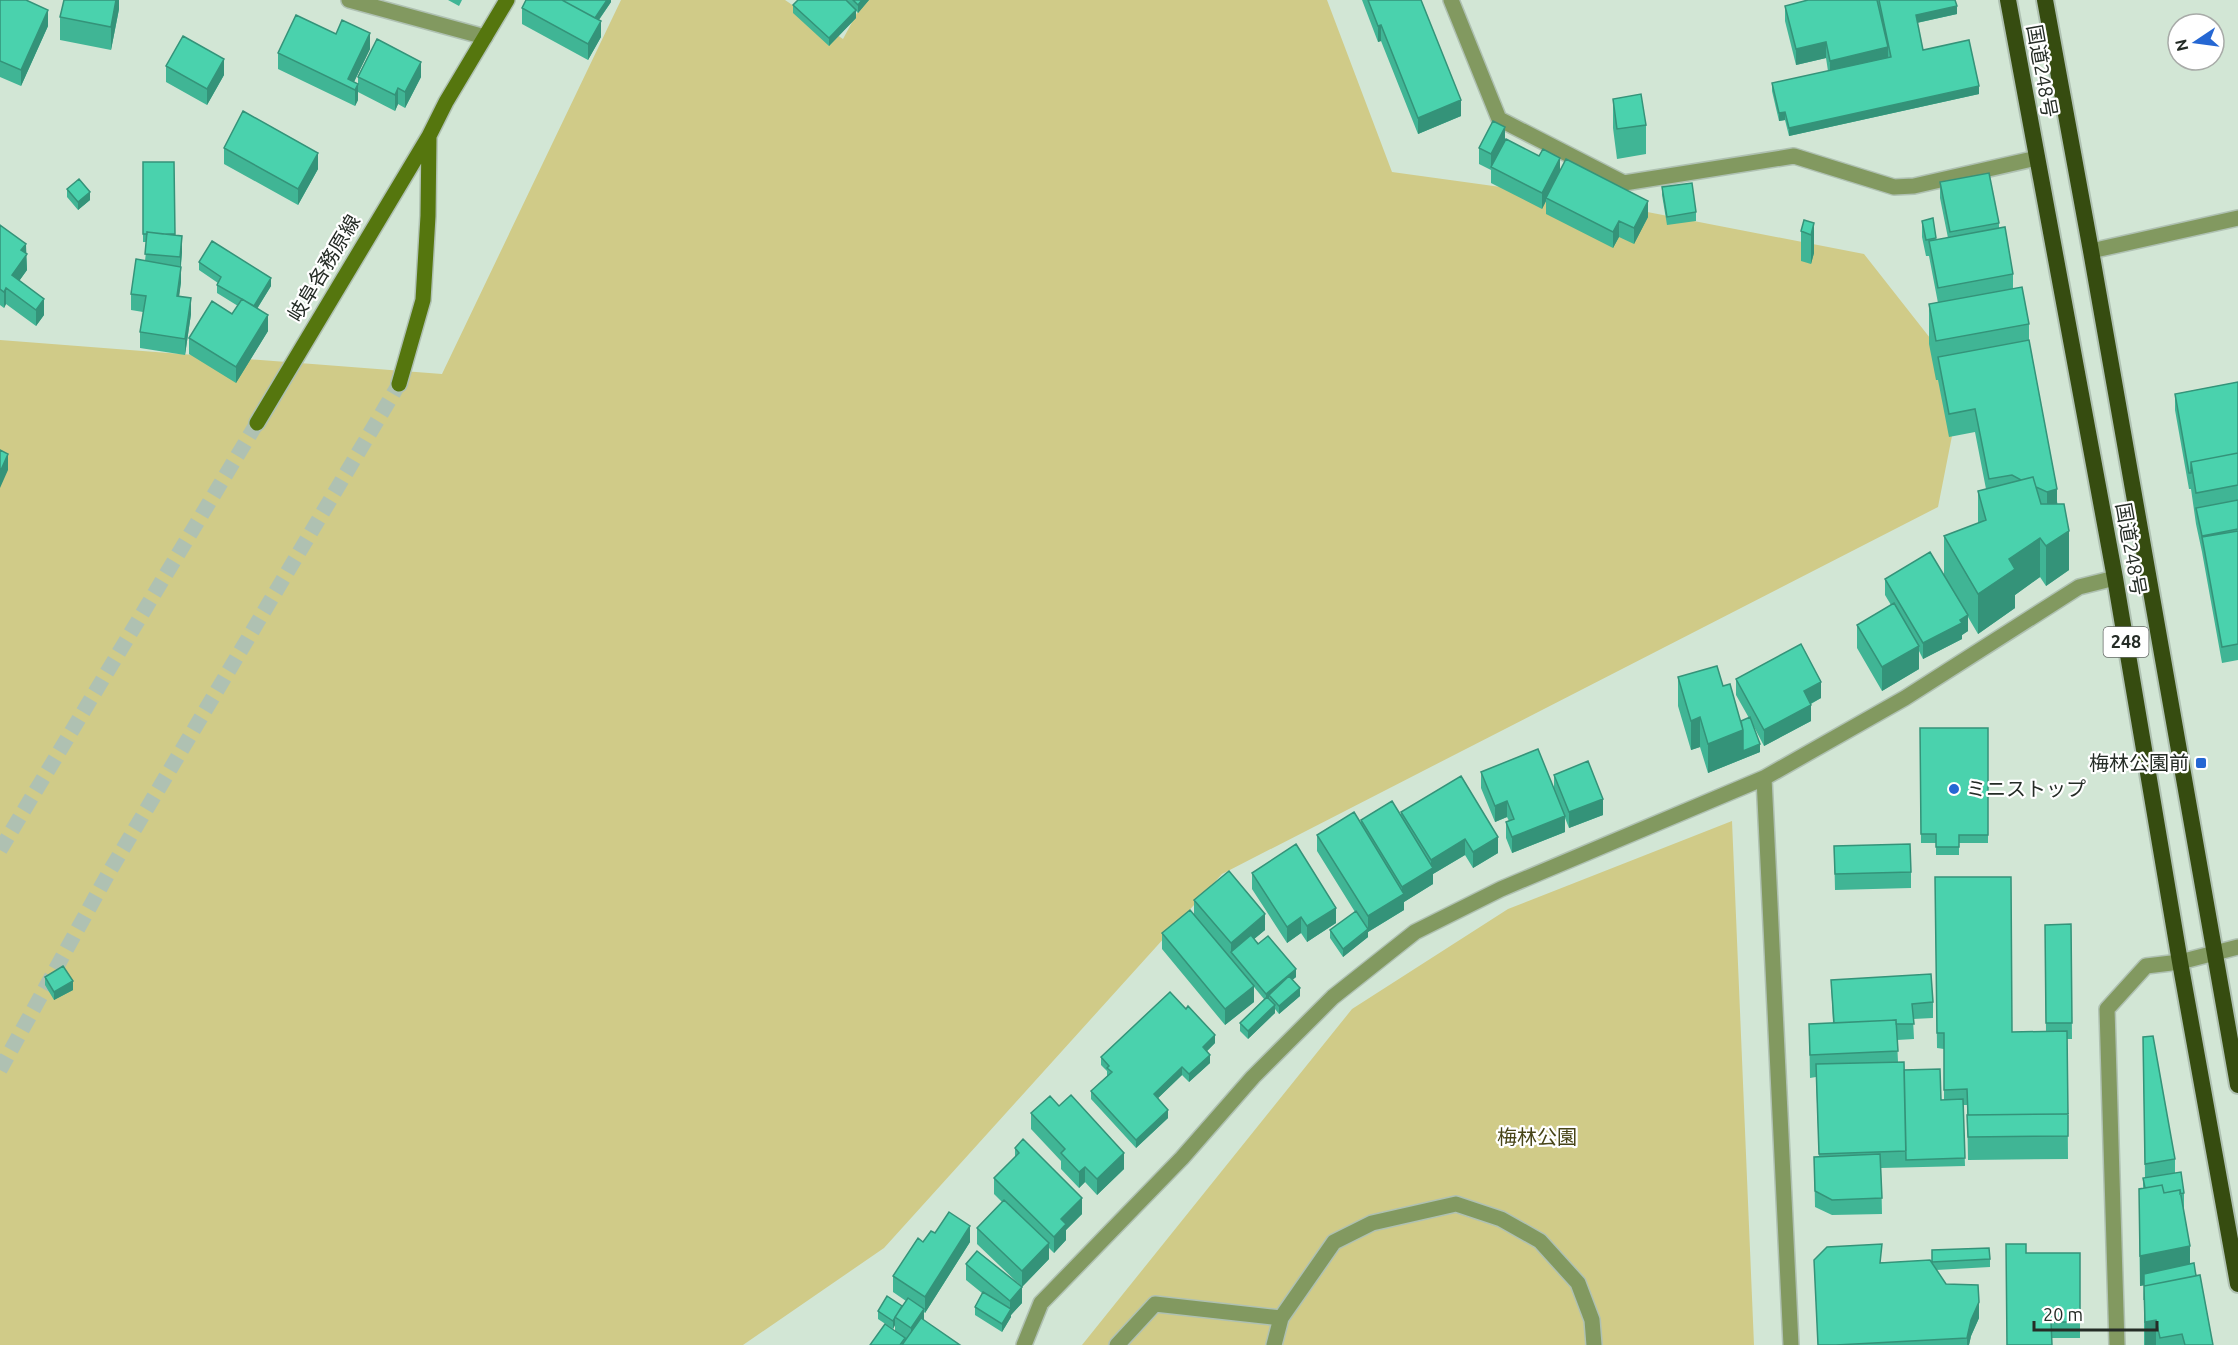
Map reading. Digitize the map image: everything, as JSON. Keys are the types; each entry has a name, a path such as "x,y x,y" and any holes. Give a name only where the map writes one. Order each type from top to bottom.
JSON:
{"highway":[{"name":"国道248号","path":"2008,0 2115,578 2180,962 2238,1284"},
{"name":"国道248号","path":"2045,0 2238,1085"}],"main road":[{"name":"岐阜各務原線","path":"257,423 429,136 446,102 507,0"},
{"name":"岐阜各務原線","path":"399,384 423,300 428,216 429,136"}],"street":[{"path":"349,0 485,37"},
{"path":"1450,0 1499,119 1624,183 1794,156 1894,187 1914,186 2037,158"},
{"path":"2091,251 2238,218"},
{"path":"1024,1345 1041,1303 1182,1158 1254,1077 1333,997 1415,932 1501,889 1764,778 1905,698 2079,587 2115,578"},
{"path":"1764,778 1791,1345"},
{"path":"2117,1345 2107,1009 2146,966 2180,962 2238,947"},
{"path":"1274,1345 1281,1318 1334,1242 1372,1223 1456,1204 1501,1219 1540,1241 1578,1283 1592,1320 1594,1345"},
{"path":"1116,1345 1155,1304 1281,1318"}],"green space":[{"path":"621,0 785,0 843,39 864,0 1327,0 1392,172 1565,196 1864,254 1963,380 1938,507 1222,874 884,1248 743,1345 0,1345 0,340 442,374"},
{"name":"梅林公園","path":"1732,821 1754,1345 1082,1345 1352,1009 1508,909"}],"building":[{"path":"0,0 26,0 48,10 21,70 0,61"},
{"path":"64,0 116,0 111,27 60,17"},
{"path":"526,0 562,0 601,21 588,44 522,8"},
{"path":"562,0 607,0 595,18"},
{"path":"798,0 846,0 856,10 829,38 793,5"},
{"path":"1368,0 1421,0 1461,100 1418,118 1381,25 1378,26"},
{"path":"1808,0 1877,0 1888,47 1830,61 1826,42 1796,49 1785,6"},
{"path":"1879,0 1955,0 1957,6 1916,15 1923,50 1969,40 1979,86 1789,128 1785,112 1779,113 1772,83 1891,57"},
{"path":"296,15 336,34 342,20 370,33 348,79 358,84 355,90 278,53"},
{"path":"183,36 224,59 207,89 166,66"},
{"path":"377,39 421,62 405,92 398,88 395,95 358,77"},
{"path":"1641,94 1646,125 1617,129 1613,99"},
{"path":"243,111 318,153 298,189 224,148"},
{"path":"1493,121 1505,127 1491,154 1479,148"},
{"path":"1506,139 1539,156 1543,149 1560,158 1542,193 1491,167"},
{"path":"1566,159 1648,201 1634,228 1619,221 1613,232 1546,198"},
{"path":"143,162 174,162 175,234 147,232 143,234"},
{"path":"1989,173 1999,223 1950,232 1940,182"},
{"path":"79,179 90,192 78,202 67,189"},
{"path":"1692,183 1696,212 1667,217 1662,187"},
{"path":"1933,218 1936,238 1926,240 1922,221"},
{"path":"1804,220 1814,223 1811,235 1801,231"},
{"path":"0,225 26,244 21,250 27,254 12,275 44,299 36,310 6,288 4,292 0,289"},
{"path":"2005,227 2013,274 1938,288 1929,241"},
{"path":"147,232 182,236 180,257 145,254"},
{"path":"212,241 271,278 254,306 217,285 221,277 199,262"},
{"path":"136,259 181,267 177,296 191,298 185,339 140,332 146,296 131,294"},
{"path":"2022,287 2029,324 1936,341 1929,304"},
{"path":"242,299 268,315 236,367 189,338 212,301 232,314"},
{"path":"2029,340 2057,489 2047,492 2036,487 2033,477 2021,480 2012,475 1989,479 1975,409 1949,414 1938,357"},
{"path":"2238,382 2238,453 2191,462 2191,473 2189,473 2175,394"},
{"path":"0,450 8,454 0,472"},
{"path":"2238,453 2238,485 2196,493 2191,462"},
{"path":"2033,477 2041,504 2064,504 2069,531 2046,546 2040,538 2009,559 2015,569 1978,594 1944,536 1986,520 1978,491"},
{"path":"2238,500 2238,529 2202,536 2196,508"},
{"path":"2238,531 2238,644 2222,647 2202,537"},
{"path":"1930,552 1968,615 1960,620 1962,623 1923,643 1885,579"},
{"path":"1894,603 1919,646 1882,667 1857,625"},
{"path":"1801,644 1821,682 1804,691 1811,705 1764,730 1736,679"},
{"path":"1717,666 1723,686 1730,684 1743,730 1708,744 1700,717 1691,721 1678,677"},
{"path":"1750,717 1760,744 1743,751 1741,721"},
{"name":"ミニストップ","path":"1920,728 1988,728 1988,835 1959,835 1959,847 1936,847 1936,834 1921,834"},
{"path":"1538,749 1565,816 1512,837 1506,822 1514,819 1507,801 1495,806 1481,772"},
{"path":"1588,761 1603,799 1569,812 1554,775"},
{"path":"1461,776 1498,837 1473,852 1465,839 1431,860 1401,812"},
{"path":"1392,801 1433,868 1402,887 1361,820"},
{"path":"1354,812 1404,894 1368,916 1317,835"},
{"path":"1296,844 1336,908 1307,926 1301,917 1287,927 1252,873"},
{"path":"1910,844 1911,872 1835,874 1834,846"},
{"path":"1229,871 1265,914 1231,943 1194,900"},
{"path":"1935,877 2011,877 2012,1032 2067,1031 2068,1114 1968,1115 1967,1089 1944,1090 1944,1033 1937,1033"},
{"path":"1190,910 1254,986 1225,1009 1162,933"},
{"path":"1356,911 1368,929 1343,949 1330,930"},
{"path":"2071,924 2072,1023 2046,1023 2045,925"},
{"path":"1251,935 1258,944 1268,936 1296,969 1266,994 1231,952"},
{"path":"63,966 73,981 54,992 45,977"},
{"path":"1931,974 1933,1002 1912,1004 1914,1024 1896,1024 1896,1020 1834,1023 1831,980"},
{"path":"1289,976 1300,988 1279,1006 1269,995"},
{"path":"1170,992 1186,1009 1188,1006 1215,1035 1203,1047 1210,1055 1189,1074 1182,1067 1154,1094 1168,1110 1136,1140 1091,1091 1112,1072 1101,1057"},
{"path":"1267,997 1275,1005 1248,1031 1240,1023"},
{"path":"1896,1020 1898,1051 1810,1055 1809,1024"},
{"path":"2153,1036 2175,1159 2145,1164 2143,1037"},
{"path":"1904,1062 1906,1151 1819,1154 1816,1064"},
{"path":"1940,1069 1941,1100 1963,1099 1965,1158 1906,1160 1904,1070"},
{"path":"1071,1095 1124,1153 1097,1179 1085,1167 1079,1172 1061,1153 1065,1149 1031,1113 1050,1096 1059,1106"},
{"path":"2068,1114 2068,1136 1968,1137 1967,1115"},
{"path":"1023,1139 1082,1198 1061,1219 1066,1224 1054,1237 994,1178 1019,1153 1015,1148"},
{"path":"1880,1154 1882,1198 1832,1200 1815,1191 1814,1157"},
{"path":"2181,1172 2184,1193 2180,1194 2180,1190 2164,1193 2162,1185 2145,1188 2143,1178"},
{"path":"2162,1185 2164,1193 2180,1190 2190,1246 2140,1256 2139,1189"},
{"path":"1004,1200 1049,1243 1022,1271 977,1228"},
{"path":"949,1212 970,1226 925,1297 893,1276 918,1238 923,1242 931,1231 935,1233"},
{"path":"1882,1244 1880,1263 1930,1260 1946,1284 1978,1285 1979,1302 1971,1320 1967,1338 1818,1345 1814,1260 1827,1247"},
{"path":"2006,1244 2026,1244 2026,1253 2080,1253 2080,1322 2051,1322 2052,1345 2007,1345"},
{"path":"1989,1248 1990,1259 1932,1262 1932,1250"},
{"path":"977,1251 1022,1287 1010,1301 966,1264"},
{"path":"2194,1263 2196,1276 2144,1286 2144,1274"},
{"path":"2200,1275 2213,1345 2185,1345 2182,1334 2160,1338 2156,1320 2145,1322 2144,1286"},
{"path":"983,1292 1011,1309 1002,1324 975,1307"},
{"path":"887,1296 902,1306 893,1321 878,1311"},
{"path":"908,1298 924,1309 911,1328 895,1317"},
{"path":"921,1318 960,1345 902,1345"},
{"path":"885,1324 905,1338 900,1345 870,1345"}],"tunnel":[{"path":"0,1070 108,874 399,384"},
{"path":"0,850 257,423"}],"place":[{"name":"梅林公園前","path":"2201,763"},
{"name":"ミニストップ","path":"1954,789"}]}
